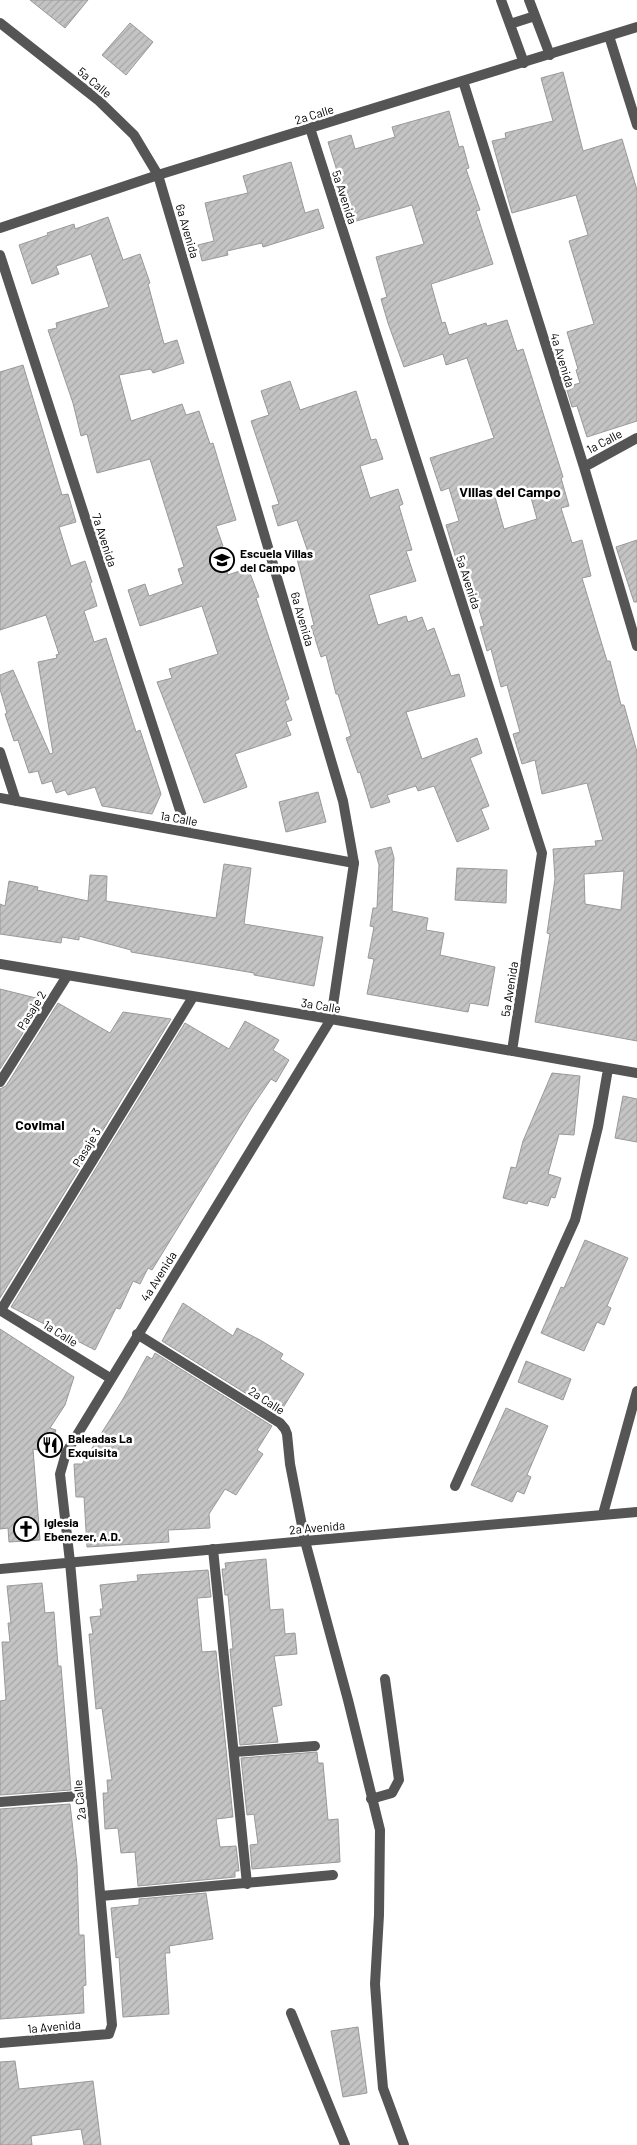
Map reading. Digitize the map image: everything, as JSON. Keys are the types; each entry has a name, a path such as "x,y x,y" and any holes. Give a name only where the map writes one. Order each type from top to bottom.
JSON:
{"street":[{"path":"501,0 524,63"},
{"path":"529,0 550,55"},
{"path":"510,24 534,16"},
{"name":"5a Calle","path":"0,23 98,100 134,135 158,176"},
{"name":"2a Calle","path":"0,228 310,128 637,27"},
{"path":"609,36 637,125"},
{"name":"4a Avenida","path":"463,81 584,467 637,646"},
{"name":"5a Avenida","path":"310,128 542,854 512,1051"},
{"name":"6a Avenida","path":"158,176 344,801 354,863 331,1019"},
{"name":"7a Avenida","path":"0,255 187,832"},
{"name":"1a Calle","path":"584,467 637,438"},
{"path":"0,752 16,801"},
{"name":"1a Calle","path":"0,798 354,863"},
{"name":"3a Calle","path":"0,964 331,1019 637,1073"},
{"name":"Pasaje 2","path":"0,1082 67,976"},
{"name":"Pasaje 3","path":"0,1310 193,997"},
{"name":"4a Avenida","path":"70,1562 60,1474 69,1446 331,1019"},
{"path":"455,1486 575,1220 598,1127 608,1069"},
{"name":"1a Calle","path":"0,1310 110,1378"},
{"name":"2a Calle","path":"137,1334 280,1423 285,1428 305,1541 380,1830 379,1915 375,1984 380,2052 384,2088 404,2145"},
{"path":"603,1514 637,1391"},
{"name":"2a Avenida","path":"0,1569 637,1512"},
{"path":"213,1550 247,1884"},
{"name":"2a Calle","path":"70,1562 112,2025 110,2034"},
{"path":"371,1799 392,1793 399,1780 385,1679"},
{"path":"234,1752 315,1746"},
{"path":"0,1802 91,1795"},
{"path":"101,1896 333,1875"},
{"path":"291,2013 346,2145"},
{"name":"1a Avenida","path":"0,2043 110,2034"}],"building":[{"path":"30,0 88,0 65,28"},
{"path":"130,23 153,42 126,75 102,55"},
{"path":"563,72 583,151 622,139 637,190 637,421 587,437 577,406 572,407 566,387 580,383 576,370 578,369 567,332 594,324 569,241 588,235 576,195 512,213 492,141 506,138 505,133 553,121 541,78"},
{"path":"449,111 459,147 463,146 469,168 466,169 480,210 476,211 493,264 431,284 442,323 445,322 449,335 486,323 487,326 507,320 517,351 523,349 563,477 561,478 569,506 561,508 572,543 582,540 591,576 582,578 607,661 610,661 621,705 624,705 637,752 637,1041 535,1022 550,934 547,933 555,879 553,849 596,846 595,841 603,840 587,783 542,794 535,760 522,764 513,734 520,732 507,685 501,687 491,649 487,651 480,627 484,626 464,560 457,562 446,525 459,521 449,488 441,491 430,458 494,438 467,358 446,365 443,354 404,367 388,323 381,299 387,297 376,257 424,244 412,205 353,222 328,142 351,135 355,149 395,137 392,127","holes":["528,487 537,519 504,529 495,497","624,871 621,910 585,904 584,874"]},
{"path":"291,162 305,213 318,209 324,228 263,247 262,243 227,251 228,255 202,261 198,245 214,241 205,203 248,193 243,176"},
{"path":"108,217 123,260 140,254 150,283 148,284 164,344 177,340 184,363 153,373 151,369 119,375 131,421 182,404 186,415 199,411 210,444 213,443 236,520 216,526 223,546 218,548 228,575 248,568 259,597 256,598 289,699 285,701 292,720 286,722 291,735 235,754 247,787 204,803 157,682 172,678 169,669 218,654 202,606 140,626 128,590 145,584 149,596 183,584 178,569 184,567 150,459 97,473 87,434 81,436 73,403 48,330 57,328 56,323 109,307 91,254 56,266 59,274 32,284 19,245 74,224 75,229"},
{"path":"23,365 62,495 68,494 76,522 59,527 71,566 85,561 92,582 90,583 97,606 84,611 94,642 106,638 136,732 140,730 161,794 152,814 102,806 95,787 68,795 65,790 56,793 52,781 42,784 38,771 29,773 18,740 14,741 5,714 7,713 0,689 0,675 13,670 50,754 53,753 38,662 57,658 56,655 59,654 46,615 0,630 0,372"},
{"path":"290,381 300,410 356,391 371,440 376,439 383,459 360,466 370,498 398,489 403,504 399,506 412,550 406,551 416,581 369,595 378,625 406,616 408,622 422,617 427,631 434,628 451,676 459,674 465,696 406,712 422,759 477,738 482,753 470,758 489,806 481,809 489,829 457,842 434,786 418,791 416,786 387,795 390,802 371,808 360,772 358,773 346,738 351,736 338,694 336,694 326,655 321,657 311,626 314,625 296,555 308,552 297,520 278,526 272,506 279,504 251,421 269,415 261,391"},
{"path":"637,540 637,602 634,602 616,547"},
{"path":"318,792 326,822 286,832 279,802"},
{"path":"391,847 394,858 392,911 428,918 426,930 444,933 440,955 495,967 488,1006 470,1003 468,1012 367,994 374,959 368,958 374,927 370,926 373,908 377,908 379,865 375,851"},
{"path":"224,864 251,868 244,924 323,937 314,986 254,975 254,973 131,952 131,950 79,936 79,940 62,937 61,943 0,934 0,904 5,906 9,881 38,887 37,890 88,901 90,875 107,876 106,901 216,918"},
{"path":"457,868 507,870 506,903 455,900"},
{"path":"0,989 44,1000 0,1069"},
{"path":"58,1003 110,1033 123,1012 171,1019 0,1298 0,1089 6,1086"},
{"path":"245,1021 279,1040 273,1050 289,1060 276,1082 271,1079 252,1107 152,1270 148,1268 140,1284 133,1281 120,1309 116,1308 95,1350 11,1307 185,1023 229,1049"},
{"path":"552,1073 580,1076 574,1135 559,1134 548,1174 561,1178 555,1198 551,1197 548,1206 528,1201 527,1204 503,1198 511,1167 516,1168 523,1141"},
{"path":"623,1096 637,1099 637,1142 615,1138"},
{"path":"585,1240 628,1258 607,1306 611,1308 604,1325 597,1322 584,1351 541,1333 561,1287 564,1288"},
{"path":"183,1303 233,1336 237,1328 260,1340 283,1354 280,1359 304,1374 279,1414 162,1341"},
{"path":"0,1329 74,1377 65,1405 50,1428 56,1430 48,1452 33,1449 40,1540 9,1542 8,1528 0,1529"},
{"path":"155,1353 272,1426 257,1450 263,1454 236,1495 225,1489 209,1514 210,1528 168,1530 169,1542 87,1547 84,1497 76,1497 74,1464 82,1464 123,1399 147,1356 152,1359"},
{"path":"526,1361 571,1379 563,1400 518,1382"},
{"path":"506,1408 548,1426 527,1475 531,1477 524,1494 517,1491 512,1502 471,1485"},
{"path":"266,1559 270,1610 283,1609 285,1634 295,1633 297,1654 274,1656 282,1705 272,1707 278,1742 240,1745 230,1649 233,1649 228,1595 225,1595 222,1569 226,1569 225,1563"},
{"path":"208,1570 211,1597 197,1598 202,1652 216,1651 233,1817 216,1819 220,1847 236,1846 239,1871 235,1871 235,1877 138,1886 135,1852 121,1853 118,1828 105,1829 103,1793 108,1793 107,1780 112,1780 102,1708 96,1709 89,1634 93,1634 90,1617 101,1616 100,1609 103,1609 100,1585 138,1581 137,1575"},
{"path":"42,1583 45,1613 54,1612 58,1666 61,1666 71,1790 0,1795 0,1701 6,1700 2,1642 10,1642 8,1623 11,1623 7,1586"},
{"path":"317,1752 318,1763 323,1763 328,1820 338,1819 340,1862 252,1869 250,1845 258,1844 254,1814 247,1815 241,1758"},
{"path":"70,1804 77,1865 79,1935 84,1935 86,1985 83,1986 84,2013 0,2019 0,1809"},
{"path":"206,1893 213,1939 169,1946 170,1953 165,1953 169,2014 123,2017 119,1957 116,1958 111,1908 139,1905 139,1899"},
{"path":"358,2027 367,2093 343,2097 331,2031"},
{"path":"15,2061 19,2089 93,2081 101,2145 84,2145 81,2129 31,2136 32,2145 0,2145 0,2062"}],"place":[{"name":"Escuela Villas del Campo","path":"222,560"},
{"name":"Baleadas La Exquisita","path":"50,1445"},
{"name":"Iglesia Ebenezer, A.D.","path":"26,1529"}],"district":[{"name":"Villas del Campo","path":"510,491"},
{"name":"Covimal","path":"40,1124"}]}
